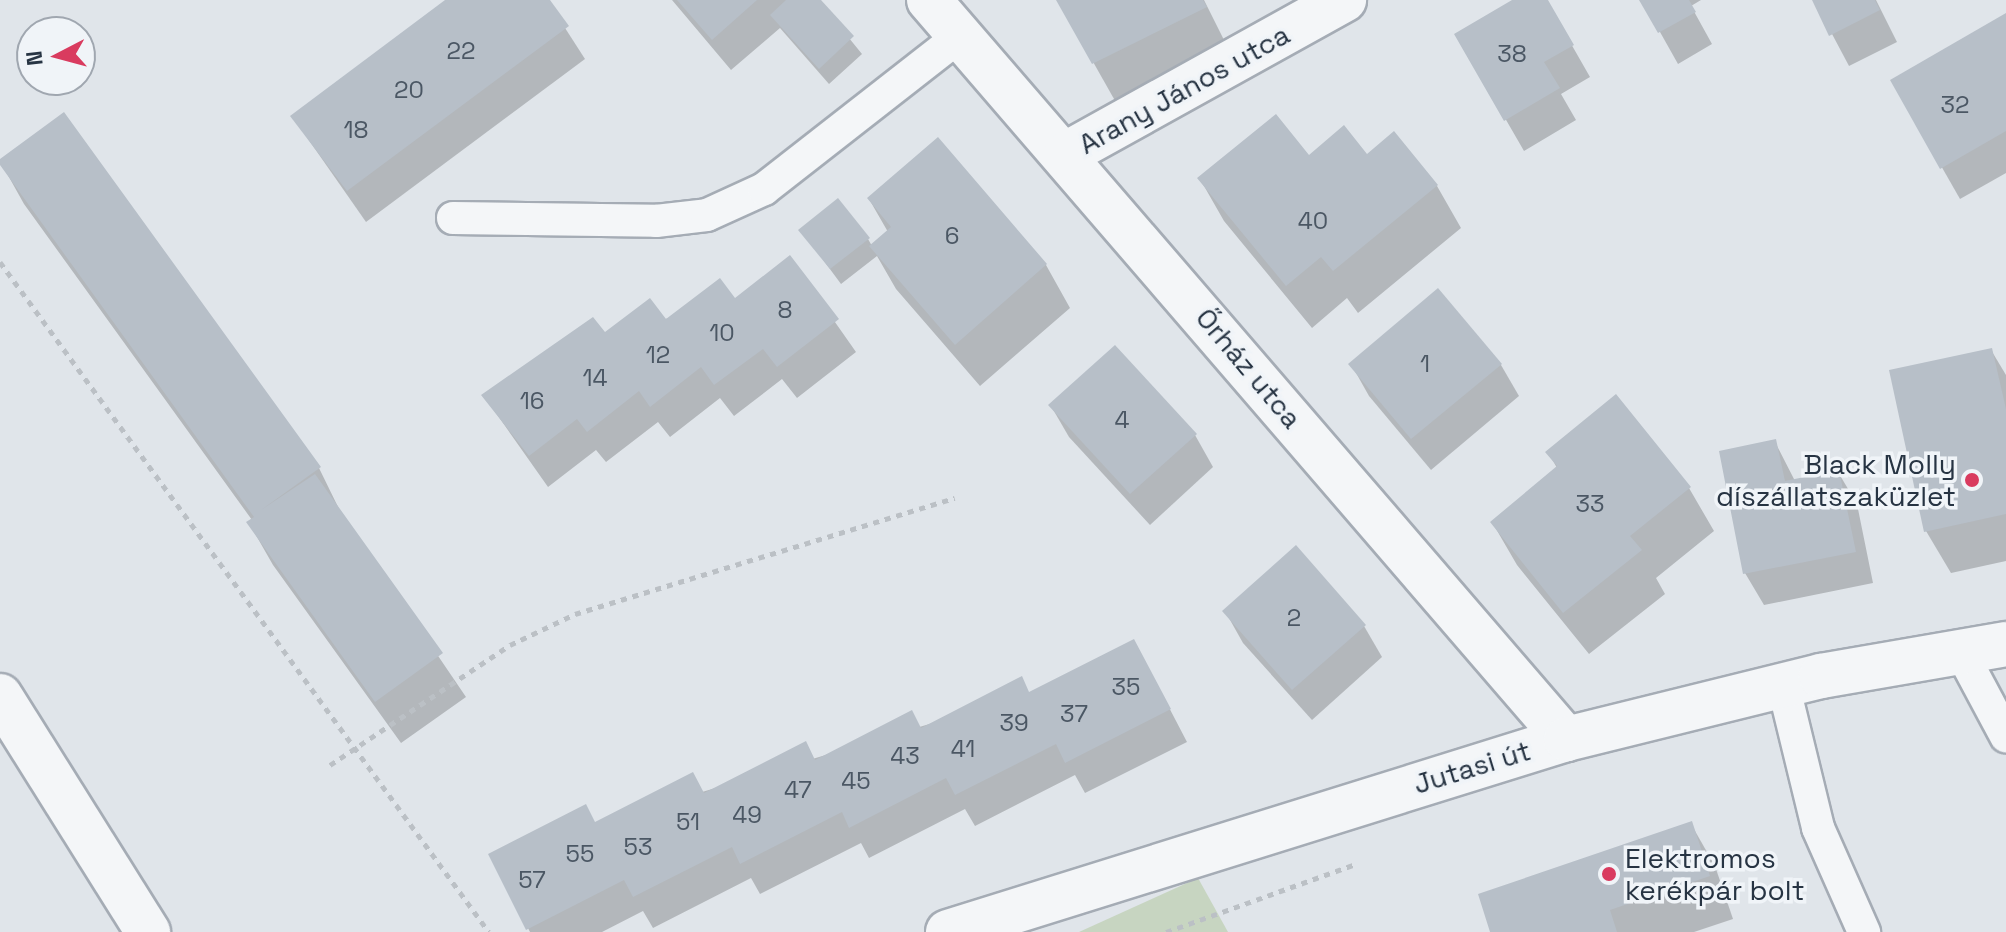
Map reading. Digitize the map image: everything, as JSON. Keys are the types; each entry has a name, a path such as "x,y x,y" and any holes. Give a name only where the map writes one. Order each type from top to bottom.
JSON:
{"street":[{"name":"Őrház utca","path":"929,0 1066,154 1566,739"},
{"name":"Arany János utca","path":"1066,154 1344,0"},
{"name":"Jutasi út","path":"948,932 1566,739 1783,684 2006,644"},
{"path":"0,696 148,932"}],"lane":[{"path":"453,218 656,221 707,215 764,189 960,36"},
{"path":"1960,650 2006,736"},
{"path":"1783,684 1818,828 1864,932"}],"path":[{"path":"0,262 489,932"},
{"path":"330,765 510,645 575,614 955,498"},
{"path":"1166,932 1359,863"}],"green space":[{"path":"1198,878 1228,932 1079,932"}],"building":[{"path":"445,0 550,0 569,26 347,191 290,116"},
{"path":"677,0 757,0 712,40"},
{"path":"786,0 821,0 854,36 819,69 770,15"},
{"path":"1056,0 1203,0 1207,7 1092,64"},
{"path":"1512,0 1548,0 1574,45 1544,62 1560,88 1504,121 1454,34"},
{"path":"1639,0 1689,0 1696,12 1658,33"},
{"path":"1812,0 1875,0 1880,10 1829,36"},
{"path":"2006,13 2006,131 1940,169 1890,80"},
{"path":"64,112 321,467 261,510 315,474 443,653 375,702 246,522 254,517 0,165 0,159"},
{"path":"1276,114 1309,155 1344,125 1367,154 1394,131 1438,185 1333,271 1321,257 1286,286 1197,178"},
{"path":"938,137 1047,264 955,345 869,246 891,227 867,198"},
{"path":"838,198 870,238 830,269 798,230"},
{"path":"790,255 839,319 777,367 763,349 714,385 701,367 650,407 639,391 587,432 577,419 529,456 481,395 593,317 605,332 650,298 666,319 720,278 735,298"},
{"path":"1438,288 1502,364 1411,439 1348,364"},
{"path":"1115,345 1197,434 1130,494 1048,405"},
{"path":"1992,348 2006,409 2006,514 1924,532 1889,370"},
{"path":"1616,394 1691,487 1630,536 1642,550 1563,613 1490,522 1557,466 1545,452"},
{"path":"1776,439 1785,481 1839,470 1856,552 1743,574 1719,451"},
{"path":"1296,545 1366,625 1292,690 1222,611"},
{"path":"1134,639 1171,709 1065,763 1056,744 955,795 946,778 849,828 842,812 740,864 732,847 633,897 624,880 526,930 488,854 586,804 595,822 693,772 704,793 806,741 815,760 912,710 921,728 1022,676 1029,692"},
{"path":"1692,821 1710,876 1610,910 1617,932 1490,932 1478,894"}],"place":[{"name":"Black Molly díszállatszaküzlet","path":"1972,480"},
{"name":"Elektromos kerékpár bolt","path":"1609,874"}]}
